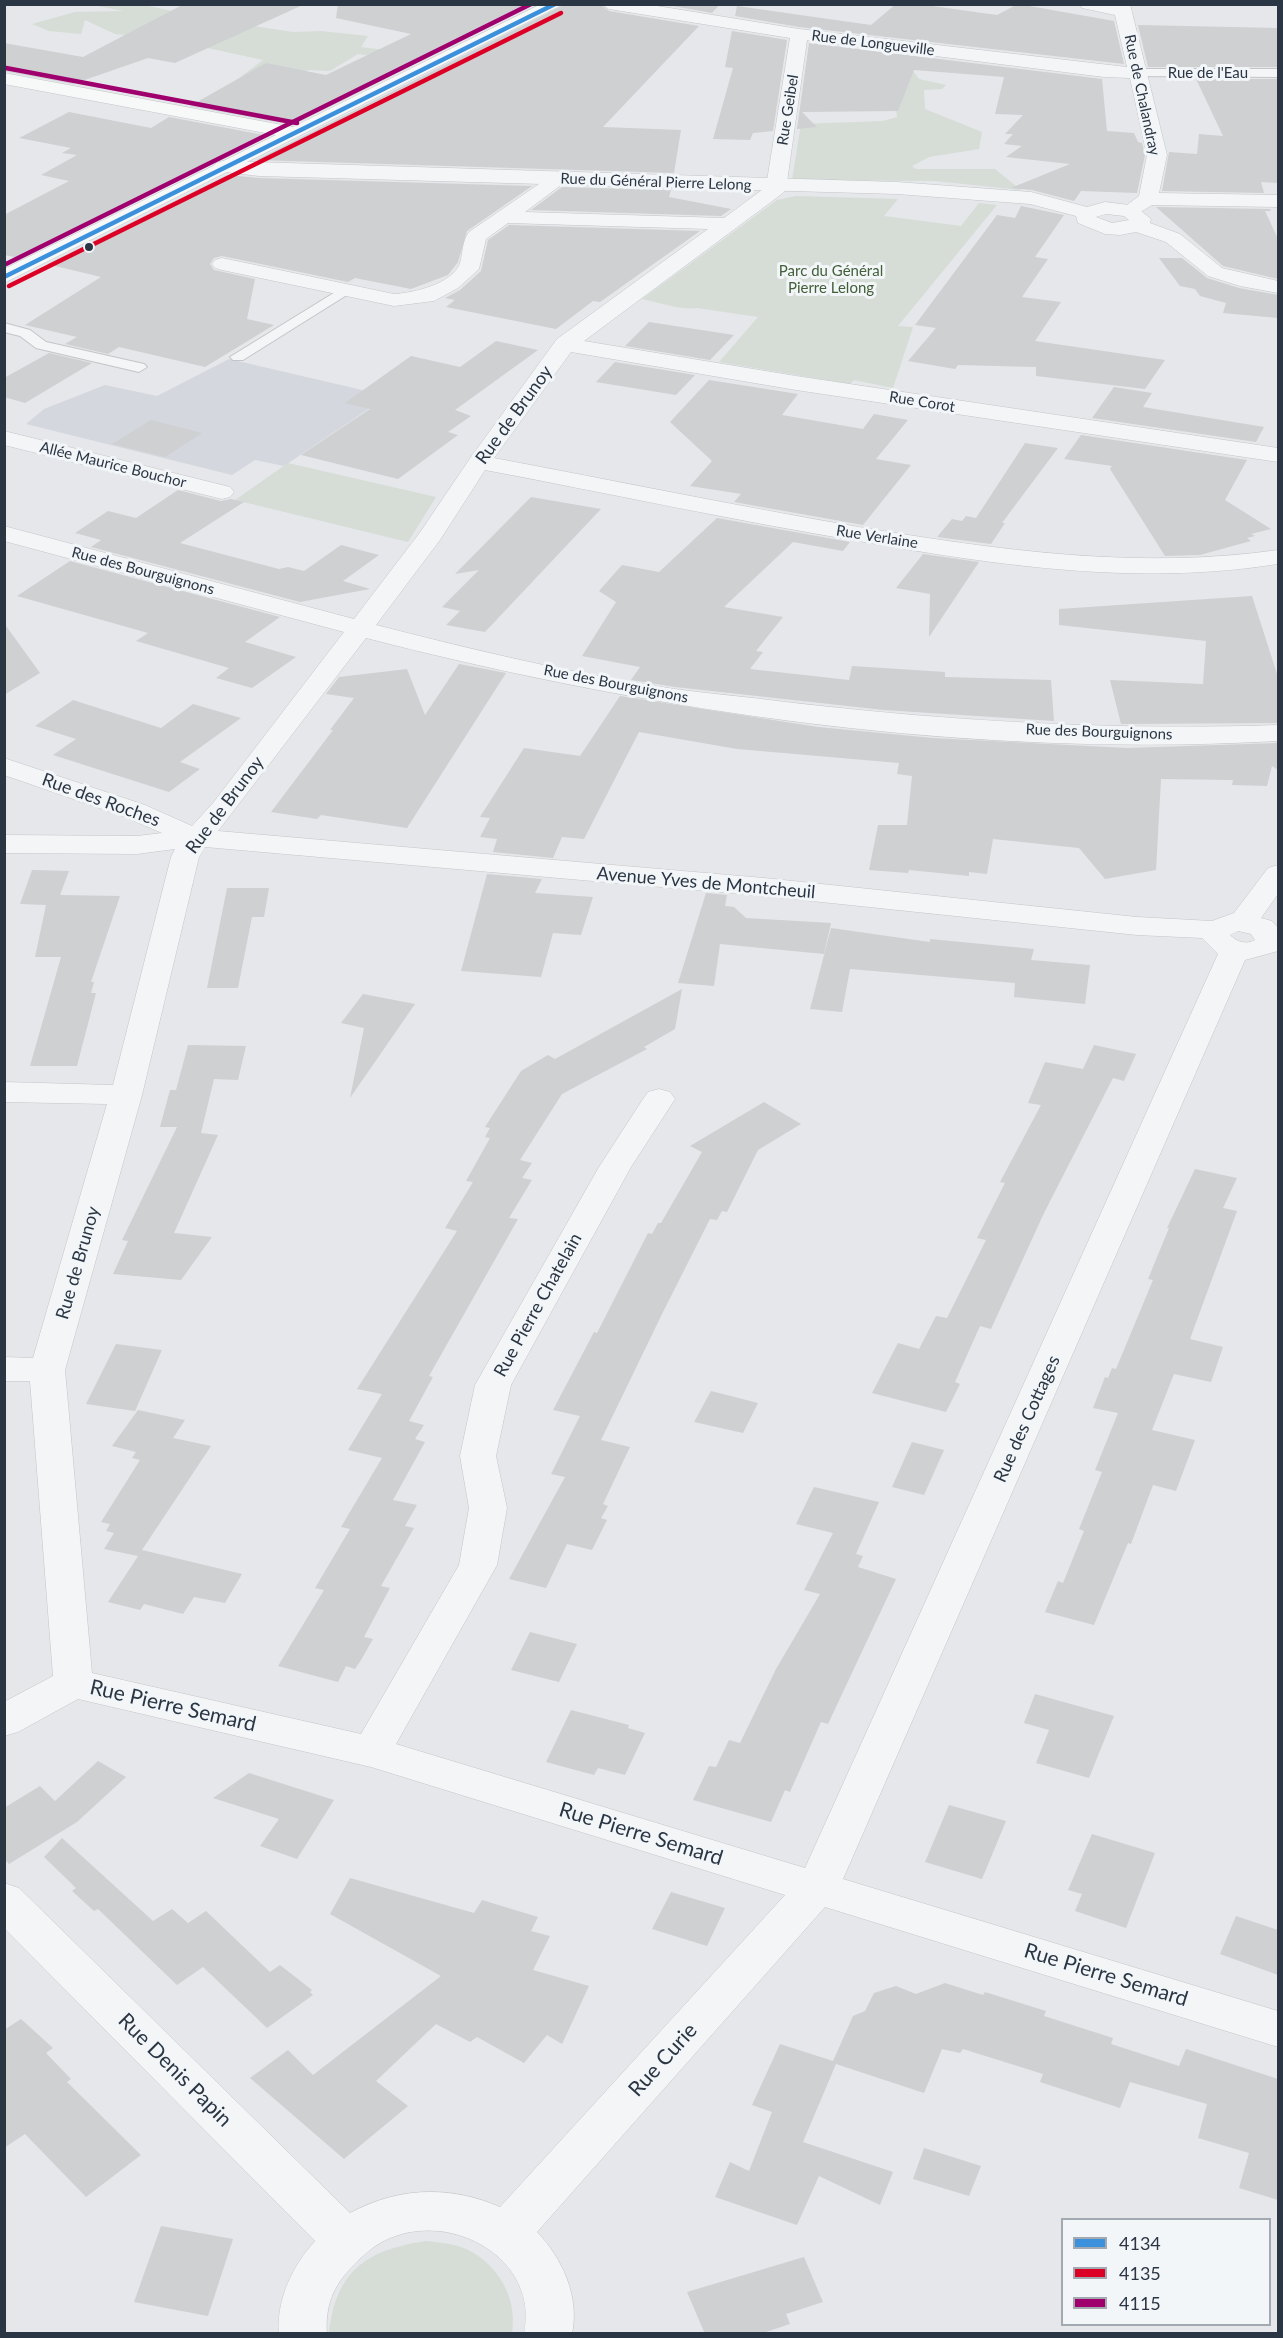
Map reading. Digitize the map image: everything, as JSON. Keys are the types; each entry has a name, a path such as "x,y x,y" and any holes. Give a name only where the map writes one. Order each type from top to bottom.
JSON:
{"main road":[{"path":"4,277 556,4"},
{"path":"4,78 295,133"}],"street":[{"name":"Rue de Longueville","path":"609,4 800,34 1104,72 1137,73"},
{"path":"1088,4 1122,8"},
{"name":"Rue de Chalandray","path":"1122,8 1157,155 1148,199"},
{"name":"Rue Geibel","path":"776,185 800,34"},
{"name":"Rue du Général Pierre Lelong","path":"223,167 897,188 1015,195 1087,213 1086,219 1100,227 1125,228 1133,218"},
{"path":"222,264 394,300 420,301 437,293 469,269 476,236 559,179"},
{"name":"Rue de Brunoy","path":"73,1683 47,1370 126,1095 185,857 196,838 223,809 431,535 479,462 565,344 776,189 776,185"},
{"path":"1278,201 1148,199 1133,218 1173,238 1215,272 1240,280 1278,287"},
{"path":"505,217 726,224"},
{"name":"Rue Corot","path":"565,344 819,386 1278,455"},
{"name":"Allée Maurice Bouchor","path":"4,438 222,492"},
{"name":"Rue Verlaine","path":"479,462 868,536 1064,564 1189,568 1278,557"},
{"name":"Rue des Bourguignons","path":"4,533 358,629 637,691 851,720 1150,735 1278,733"},
{"name":"Rue des Roches","path":"4,766 135,811 196,838"},
{"path":"4,844 137,845 196,838"},
{"name":"Avenue Yves de Montcheuil","path":"196,838 764,887 1254,940"},
{"name":"Rue des Cottages","path":"818,1887 1254,940 1278,874"},
{"path":"4,1092 126,1095"},
{"name":"Rue Pierre Chatelain","path":"371,1752 478,1565 488,1508 478,1456 494,1385 615,1167 659,1099"},
{"path":"4,1369 47,1370"},
{"name":"Rue Pierre Semard","path":"4,1721 73,1683 371,1752 1278,2029"},
{"name":"Rue Curie","path":"507,2232 818,1887"},
{"name":"Rue Denis Papin","path":"4,1900 346,2240"},
{"path":"303,2334 301,2319 315,2275 346,2240 384,2219 426,2210 469,2215 507,2232 532,2256 547,2287 551,2322 548,2334"}],"lane":[{"name":"Rue de l'Eau","path":"1137,73 1278,73"},
{"path":"238,357 345,290"},
{"path":"4,327 25,333 41,345 139,367"}],"shaded area":[{"path":"229,359 388,396 284,466 255,460 232,475 26,424 44,409 105,385 157,396"}],"green space":[{"path":"94,5 144,5 214,20 293,32 321,31 368,36 361,47 415,54 404,61 358,54 330,71 308,70 289,82 230,85 263,60 166,39 115,34 85,20 81,34 49,31 32,24 75,12 123,11"},
{"path":"914,72 919,79 946,85 942,89 924,90 925,109 982,132 979,149 929,157 912,166 916,169 995,169 1021,190 935,181 792,180 801,124 883,121 897,117 895,98 901,77"},
{"name":"Parc du Général Pierre Lelong","path":"796,196 898,199 884,216 961,226 979,203 997,205 898,326 913,327 893,388 854,380 850,384 719,362 758,317 678,307 642,299 777,200"},
{"path":"288,463 436,497 408,542 235,500"},
{"path":"426,2241 454,2245 468,2250 491,2267 507,2291 513,2319 512,2333 329,2333 339,2294 347,2279 358,2267 387,2250"}],"building":[{"path":"184,4 305,4 175,63 148,58 73,84 4,71 4,43 83,57"},
{"path":"338,4 535,4 293,125 190,106 266,63 326,75 411,34 336,18"},
{"path":"566,4 599,4 609,11 699,26 603,127 681,130 674,173 256,160"},
{"path":"662,4 720,4 712,13"},
{"path":"896,4 918,4 997,15 1018,4 1114,21 1124,64 799,27 735,16 737,6 871,25"},
{"path":"1138,25 1278,28 1278,67 1148,67"},
{"path":"732,31 787,40 773,131 753,133 750,140 713,139 733,68 725,67"},
{"path":"809,43 1102,79 1107,131 1134,133 1138,142 1142,143 1145,155 1137,193 1081,191 1074,201 1032,190 1011,188 1070,164 1006,157 1022,146 1004,144 1013,134 1005,134 1023,115 995,114 1004,77 914,70 898,111 802,112 817,127 797,129"},
{"path":"1196,79 1278,79 1278,183 1261,182 1264,193 1162,191 1169,152 1197,154 1199,134 1223,136"},
{"path":"69,112 151,128 169,117 269,136 20,258 4,255 4,215 69,181 41,175 77,155 62,153 71,148 19,138"},
{"path":"227,175 259,178 532,186 467,231 458,262 448,275 411,289 355,278 348,282 222,256 214,258 210,264 214,270 255,279 247,319 274,325 205,367 119,347 108,354 65,344 77,337 25,325 101,277 47,264"},
{"path":"562,187 671,190 669,197 731,209 721,216 531,210"},
{"path":"1021,206 1064,215 1035,257 1048,259 1022,297 1061,302 1035,341 1165,360 1145,389 1036,376 1036,367 958,365 955,369 908,361 936,328 915,325 997,215 1015,218"},
{"path":"1156,207 1270,209 1271,211 1265,211 1278,239 1278,279 1223,266"},
{"path":"509,225 700,231 600,302 593,301 556,329 446,307 455,300 445,298 460,290 481,271 488,240"},
{"path":"1159,258 1182,258 1207,278 1239,288 1278,295 1278,318 1223,313 1226,303 1200,296 1195,289 1180,286"},
{"path":"649,322 734,335 710,360 625,346"},
{"path":"496,341 538,350 455,410 471,416 448,432 458,435 398,479 301,455 370,409 345,403 411,356 460,367"},
{"path":"49,353 92,363 25,403 4,397 4,378"},
{"path":"615,362 695,375 676,395 596,382"},
{"path":"709,380 798,394 782,415 863,429 874,414 908,420 876,459 911,465 863,525 734,502 741,494 690,486 712,461 670,422"},
{"path":"1114,387 1152,393 1143,407 1264,427 1256,442 1092,418"},
{"path":"151,420 202,433 165,457 112,444"},
{"path":"1081,435 1247,460 1225,500 1271,529 1251,534 1255,536 1247,538 1251,541 1200,555 1165,556 1110,469 1112,466 1064,459"},
{"path":"1025,443 1058,448 1002,523 1005,523 991,544 937,537 952,519 962,521 966,516 976,518"},
{"path":"178,490 221,501 231,499 244,502 180,543 279,569 288,567 304,571 341,545 379,555 343,581 370,589 300,602 91,547 101,540 75,533 108,511 136,518"},
{"path":"531,497 601,509 485,632 446,625 460,611 442,607 479,570 455,574"},
{"path":"717,518 850,542 843,551 793,542 724,607 783,617 756,651 763,652 750,669 849,680 852,666 945,672 945,677 1051,680 1054,721 884,710 675,687 631,680 640,667 582,656 616,602 599,591 622,565 659,572"},
{"path":"923,554 979,562 929,637 930,594 896,588"},
{"path":"70,561 280,617 245,642 296,657 252,688 216,678 229,668 136,641 148,633 17,596"},
{"path":"1252,596 1278,677 1278,723 1121,724 1110,680 1203,684 1206,641 1059,625 1059,609"},
{"path":"4,623 40,673 4,695"},
{"path":"459,664 506,673 407,828 321,815 317,819 271,812 333,730 330,730 354,698 326,694 339,677 407,669 425,715"},
{"path":"620,696 818,727 933,738 1127,748 1278,743 1278,770 1272,766 1267,786 1232,785 1233,780 1161,779 1156,870 1105,879 1079,848 993,839 987,874 969,872 969,876 909,870 908,873 869,870 878,825 907,825 912,776 897,774 899,763 737,749 639,732 584,839 562,837 553,858 493,852 497,839 480,837 490,818 480,817 524,748 580,756"},
{"path":"73,700 161,728 193,704 241,718 180,762 200,769 169,792 53,755 76,739 35,726"},
{"path":"32,870 69,871 60,895 120,896 91,982 94,982 91,993 96,993 77,1066 30,1066 61,957 35,957 46,905 20,904"},
{"path":"487,874 542,879 535,893 593,897 581,935 553,933 541,977 461,971"},
{"path":"227,888 269,888 264,917 252,917 238,988 207,988"},
{"path":"706,893 727,895 725,906 734,907 746,918 831,923 824,954 720,944 714,986 678,983"},
{"path":"831,928 930,942 930,939 1034,949 1031,960 1090,965 1085,1004 1014,997 1015,983 850,969 842,1012 810,1009"},
{"path":"682,989 675,1029 644,1047 647,1049 562,1094 520,1160 532,1163 522,1178 532,1180 509,1218 518,1219 429,1376 433,1377 409,1421 424,1425 415,1439 425,1442 393,1500 417,1505 405,1526 414,1528 381,1586 390,1588 364,1637 373,1639 361,1660 355,1669 346,1666 338,1682 278,1666 324,1590 315,1588 350,1529 341,1527 382,1458 348,1450 382,1394 357,1389 457,1231 445,1228 473,1182 466,1181 490,1138 485,1137 490,1128 485,1127 521,1071 548,1055 555,1059"},
{"path":"363,994 415,1004 350,1098 364,1028 341,1023"},
{"path":"188,1045 246,1046 238,1080 214,1079 201,1133 218,1135 174,1233 212,1237 181,1280 113,1274 128,1241 122,1240 177,1127 160,1127 170,1090 176,1090"},
{"path":"1094,1045 1136,1054 1124,1081 1113,1078 1044,1213 991,1329 980,1326 955,1382 960,1384 946,1412 872,1393 898,1343 919,1349 936,1316 947,1318 986,1240 977,1238 1005,1183 1000,1182 1041,1105 1028,1103 1045,1062 1083,1069"},
{"path":"764,1102 801,1124 758,1150 727,1212 722,1211 717,1220 710,1219 663,1312 601,1440 630,1447 603,1504 608,1506 601,1518 607,1520 592,1550 567,1544 546,1588 509,1579 565,1477 551,1474 580,1416 553,1410 594,1332 597,1333 648,1233 652,1234 658,1223 661,1223 702,1152 690,1146"},
{"path":"1195,1169 1237,1178 1223,1208 1237,1211 1190,1339 1223,1347 1211,1382 1174,1374 1152,1430 1195,1440 1176,1491 1153,1485 1131,1544 1128,1543 1094,1625 1045,1612 1058,1581 1063,1583 1084,1531 1079,1529 1102,1472 1095,1470 1118,1413 1093,1408 1105,1377 1108,1378 1112,1368 1116,1369 1153,1280 1148,1279 1169,1228 1167,1228"},
{"path":"116,1344 162,1350 135,1411 86,1404"},
{"path":"711,1391 758,1403 743,1433 694,1422"},
{"path":"138,1410 185,1420 173,1438 211,1446 138,1556 104,1549 114,1533 106,1531 110,1524 101,1522 140,1460 132,1458 136,1452 112,1446"},
{"path":"912,1442 944,1450 924,1495 892,1487"},
{"path":"814,1487 879,1502 856,1554 863,1556 858,1567 896,1579 828,1724 821,1722 790,1792 785,1790 771,1822 693,1800 709,1766 716,1767 729,1740 740,1743 776,1669 820,1594 804,1590 833,1533 796,1524"},
{"path":"142,1550 242,1574 225,1603 194,1597 183,1614 144,1604 140,1610 108,1602"},
{"path":"530,1632 577,1644 559,1682 511,1670"},
{"path":"1035,1694 1114,1716 1089,1778 1036,1763 1049,1730 1024,1723"},
{"path":"571,1710 629,1725 628,1728 645,1733 625,1775 598,1768 594,1775 546,1762"},
{"path":"98,1761 126,1777 77,1822 9,1864 4,1859 4,1808 40,1786 55,1801"},
{"path":"249,1773 334,1800 297,1859 260,1846 279,1819 213,1798"},
{"path":"949,1805 1006,1821 982,1879 925,1862"},
{"path":"1092,1834 1155,1853 1126,1928 1075,1911 1082,1894 1068,1890"},
{"path":"62,1838 153,1921 172,1909 188,1923 206,1911 270,1972 280,1965 312,1990 310,1992 313,1995 267,2028 203,1967 177,1985 98,1909 94,1911 72,1891 76,1888 44,1857"},
{"path":"350,1878 474,1913 482,1900 538,1917 531,1931 550,1936 533,1970 589,1986 562,2044 547,2035 524,2063 477,2037 470,2042 436,2024 376,2081 408,2106 344,2159 250,2078 288,2050 313,2075 441,1976 330,1914"},
{"path":"671,1892 725,1908 707,1946 652,1929"},
{"path":"1236,1916 1278,1930 1278,1975 1220,1954"},
{"path":"945,1983 983,1995 985,1992 1046,2011 1044,2016 1113,2038 1111,2044 1179,2066 1186,2049 1278,2079 1278,2200 1239,2188 1249,2153 1198,2138 1207,2104 1130,2082 1120,2108 1040,2082 1043,2074 963,2049 960,2053 942,2049 924,2093 836,2064 803,2142 893,2172 880,2205 819,2176 797,2225 715,2197 730,2162 749,2171 772,2112 752,2105 780,2044 833,2061 853,2016 865,2011 874,1993 896,1986 916,1994"},
{"path":"21,2019 53,2048 46,2053 71,2079 67,2082 141,2155 86,2197 25,2134 4,2148 4,2030"},
{"path":"924,2148 981,2166 969,2196 913,2179"},
{"path":"161,2226 233,2239 208,2316 134,2302"},
{"path":"804,2257 823,2302 786,2314 790,2324 760,2334 705,2334 687,2292"}],"transit line":[{"name":"4115","path":"4,265 531,4"},
{"name":"4134","path":"4,277 555,4"},
{"name":"4135","path":"9,286 561,13"},
{"name":"4115","path":"6,68 297,123"}]}
